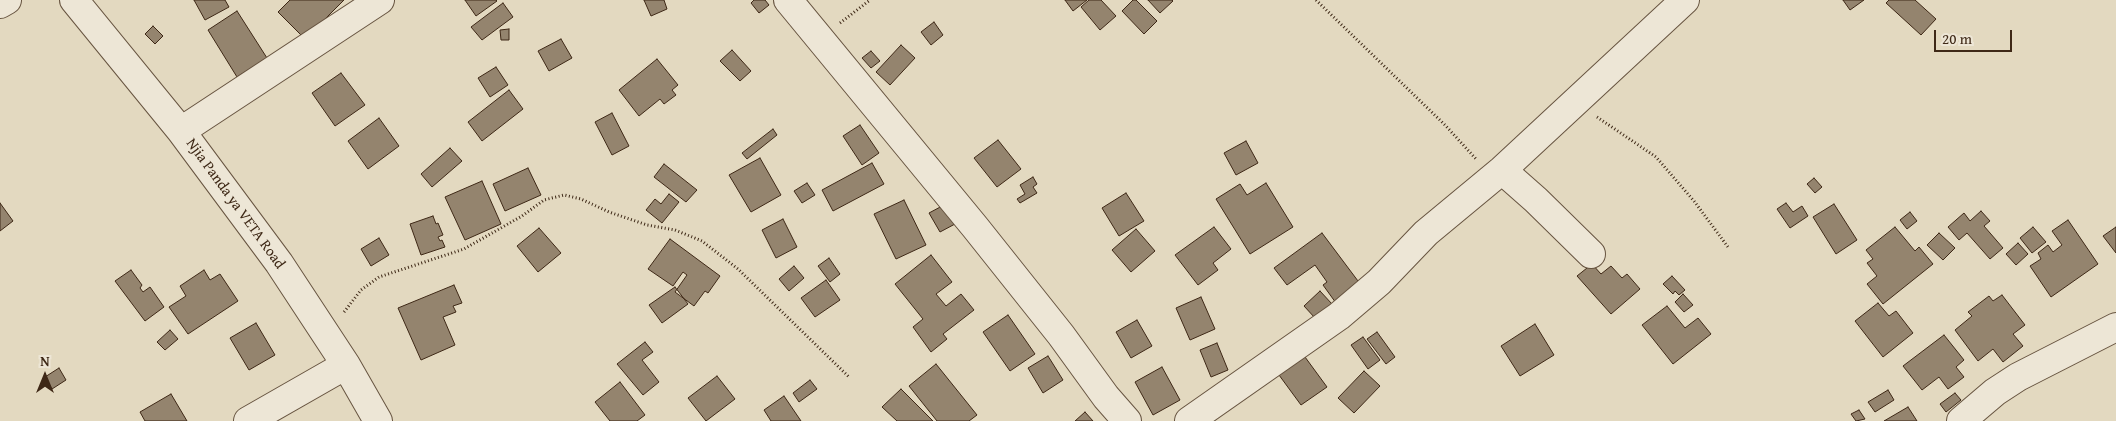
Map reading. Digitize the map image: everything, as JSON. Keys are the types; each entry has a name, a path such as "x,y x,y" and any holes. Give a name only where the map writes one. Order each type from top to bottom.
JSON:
{"street":[{"path":"0,4 7,0"},
{"name":"Njia Panda ya VETA Road","path":"74,0 181,131 279,263 346,365 378,421"},
{"path":"181,131 380,0"},
{"path":"788,0 975,226 1061,335 1106,397 1127,421"},
{"path":"1189,421 1339,316 1379,282 1426,233 1497,174 1685,0"},
{"path":"1497,174 1536,200 1591,254"},
{"path":"1961,421 1995,392 2018,377 2116,327"},
{"path":"248,421 346,365"}],"path":[{"path":"819,38 870,0"},
{"path":"1316,0 1497,174"},
{"path":"1572,103 1656,157 1694,201 1728,247"},
{"path":"326,335 361,290 379,277 464,249 522,216 544,200 564,195 581,199 609,212 647,225 675,230 702,241 738,269 849,377"}],"building":[{"path":"194,0 225,0 229,7 205,20"},
{"path":"290,0 344,0 305,39 278,12"},
{"path":"465,0 496,0 497,1 476,16"},
{"path":"644,0 664,0 667,9 651,16"},
{"path":"754,0 765,0 769,5 759,13 751,3"},
{"path":"1065,0 1087,0 1073,11"},
{"path":"1089,0 1101,0 1116,16 1100,30 1081,7"},
{"path":"1133,0 1136,0 1157,21 1144,34 1122,11"},
{"path":"1148,0 1172,0 1173,1 1160,13"},
{"path":"1843,0 1864,0 1850,10"},
{"path":"1889,0 1915,0 1936,19 1921,35 1886,3"},
{"path":"503,3 513,17 482,40 471,27"},
{"path":"237,11 267,58 237,77 208,30"},
{"path":"934,22 943,35 931,45 921,32"},
{"path":"153,26 163,36 155,44 145,34"},
{"path":"509,29 509,40 501,40 500,30"},
{"path":"561,39 572,58 549,71 538,51"},
{"path":"901,45 915,58 890,85 876,72"},
{"path":"732,50 751,71 740,81 720,61"},
{"path":"871,51 880,61 871,68 862,58"},
{"path":"657,59 678,85 672,90 676,95 664,104 660,99 639,116 619,90"},
{"path":"496,67 508,85 490,97 478,78"},
{"path":"341,73 365,105 335,126 312,93"},
{"path":"509,90 523,109 482,141 468,122"},
{"path":"612,113 629,146 612,155 595,122"},
{"path":"379,118 399,146 368,169 348,141"},
{"path":"860,125 879,153 862,165 843,136"},
{"path":"773,129 777,135 747,159 742,153"},
{"path":"998,140 1021,169 997,187 974,158"},
{"path":"1246,141 1258,163 1236,175 1224,153"},
{"path":"450,148 462,161 432,187 421,174"},
{"path":"760,158 781,195 751,212 729,175"},
{"path":"872,163 884,184 833,211 822,190"},
{"path":"664,164 697,190 686,202 654,177"},
{"path":"528,168 541,195 505,211 493,184"},
{"path":"1033,177 1037,184 1033,187 1037,193 1020,203 1017,199 1025,194 1020,185"},
{"path":"1814,178 1822,187 1815,193 1807,184"},
{"path":"482,181 501,224 465,240 445,197"},
{"path":"807,183 815,195 802,203 794,191"},
{"path":"1266,183 1293,227 1250,254 1216,199 1240,184 1247,195"},
{"path":"1126,193 1144,221 1119,236 1102,208"},
{"path":"669,194 679,202 662,223 646,210 655,199 661,204"},
{"path":"904,200 926,245 896,259 874,214"},
{"path":"0,203 13,221 0,231"},
{"path":"1786,203 1793,212 1802,206 1808,216 1790,228 1777,209"},
{"path":"1834,204 1857,240 1836,254 1813,217"},
{"path":"944,205 955,224 940,232 929,213"},
{"path":"1981,211 1990,221 1984,226 2003,248 1990,259 1967,233 1959,240 1948,227 1964,213 1970,221"},
{"path":"1910,212 1917,221 1907,229 1900,220"},
{"path":"433,216 443,235 438,237 440,241 442,240 445,247 421,255 410,224"},
{"path":"783,219 797,247 776,258 762,230"},
{"path":"2068,220 2098,264 2051,297 2030,266 2041,259 2038,253 2048,245 2053,252 2062,245 2052,231"},
{"path":"1214,227 1231,249 1213,263 1218,270 1198,285 1175,255"},
{"path":"1895,227 1915,251 1919,247 1933,264 1883,304 1867,284 1877,276 1867,263 1873,259 1866,250"},
{"path":"2033,227 2046,242 2032,253 2020,238"},
{"path":"2116,227 2116,253 2103,236"},
{"path":"539,228 561,253 538,272 517,246"},
{"path":"1136,229 1155,251 1131,272 1112,250"},
{"path":"1322,233 1361,285 1336,303 1323,285 1327,282 1315,265 1287,285 1274,268"},
{"path":"1939,233 1955,248 1943,260 1927,245"},
{"path":"379,238 389,255 371,266 361,249"},
{"path":"670,239 720,276 708,293 705,291 694,306 675,292 687,275 683,272 673,286 648,269"},
{"path":"2018,243 2028,254 2016,265 2006,254"},
{"path":"931,255 952,282 936,294 946,306 961,294 974,310 943,334 947,339 931,352 913,327 923,319 895,284"},
{"path":"829,258 840,274 830,282 818,266"},
{"path":"1592,264 1601,274 1611,266 1622,278 1627,274 1640,289 1611,314 1577,276"},
{"path":"794,266 804,278 789,291 779,279"},
{"path":"131,270 142,285 140,288 143,292 150,287 164,307 145,321 115,281"},
{"path":"204,270 210,280 220,274 238,301 188,334 169,307 186,296 180,286"},
{"path":"1672,276 1685,290 1679,295 1675,291 1673,294 1663,284"},
{"path":"826,280 840,300 815,317 801,298"},
{"path":"454,285 462,303 453,306 456,312 443,317 455,345 421,360 398,308"},
{"path":"675,287 688,304 662,323 649,305"},
{"path":"1320,291 1332,304 1315,318 1304,306"},
{"path":"1683,294 1693,305 1684,312 1675,302"},
{"path":"2002,295 2025,325 2013,334 2023,346 2003,362 1993,349 1978,361 1955,330 1972,316 1968,312 1989,296 1993,301"},
{"path":"1201,297 1215,329 1190,340 1176,308"},
{"path":"1878,303 1889,316 1896,311 1913,333 1883,357 1855,321"},
{"path":"1667,306 1685,328 1698,318 1711,334 1673,364 1642,325"},
{"path":"1008,315 1035,354 1010,371 983,332"},
{"path":"1137,320 1152,346 1131,358 1116,332"},
{"path":"256,323 275,355 249,370 230,338"},
{"path":"1535,324 1554,355 1520,376 1501,346"},
{"path":"170,330 178,339 165,350 157,342"},
{"path":"1377,332 1395,357 1386,364 1367,339"},
{"path":"1944,335 1964,360 1956,367 1964,377 1948,389 1939,377 1922,390 1903,366"},
{"path":"1363,337 1380,360 1368,369 1351,345"},
{"path":"645,342 653,352 642,360 659,382 643,395 617,364"},
{"path":"1217,343 1228,370 1211,377 1200,350"},
{"path":"1048,356 1063,380 1043,393 1028,368"},
{"path":"1305,357 1327,387 1301,405 1279,375"},
{"path":"936,364 977,415 969,421 937,421 909,386"},
{"path":"1162,367 1180,400 1153,415 1135,382"},
{"path":"59,368 66,380 52,389 45,377"},
{"path":"1364,371 1380,386 1354,413 1338,398"},
{"path":"717,376 735,399 706,421 688,398"},
{"path":"810,380 817,389 799,402 793,393"},
{"path":"620,382 645,415 637,421 610,421 595,402"},
{"path":"901,389 933,421 897,421 882,407"},
{"path":"1888,390 1894,400 1875,412 1868,402"},
{"path":"1955,393 1961,400 1946,412 1940,404"},
{"path":"171,394 187,421 145,421 140,412"},
{"path":"784,396 801,421 771,421 764,410"},
{"path":"1908,407 1917,421 1884,421"},
{"path":"1859,410 1865,419 1856,421 1851,414"},
{"path":"1085,412 1093,421 1075,421"}]}
